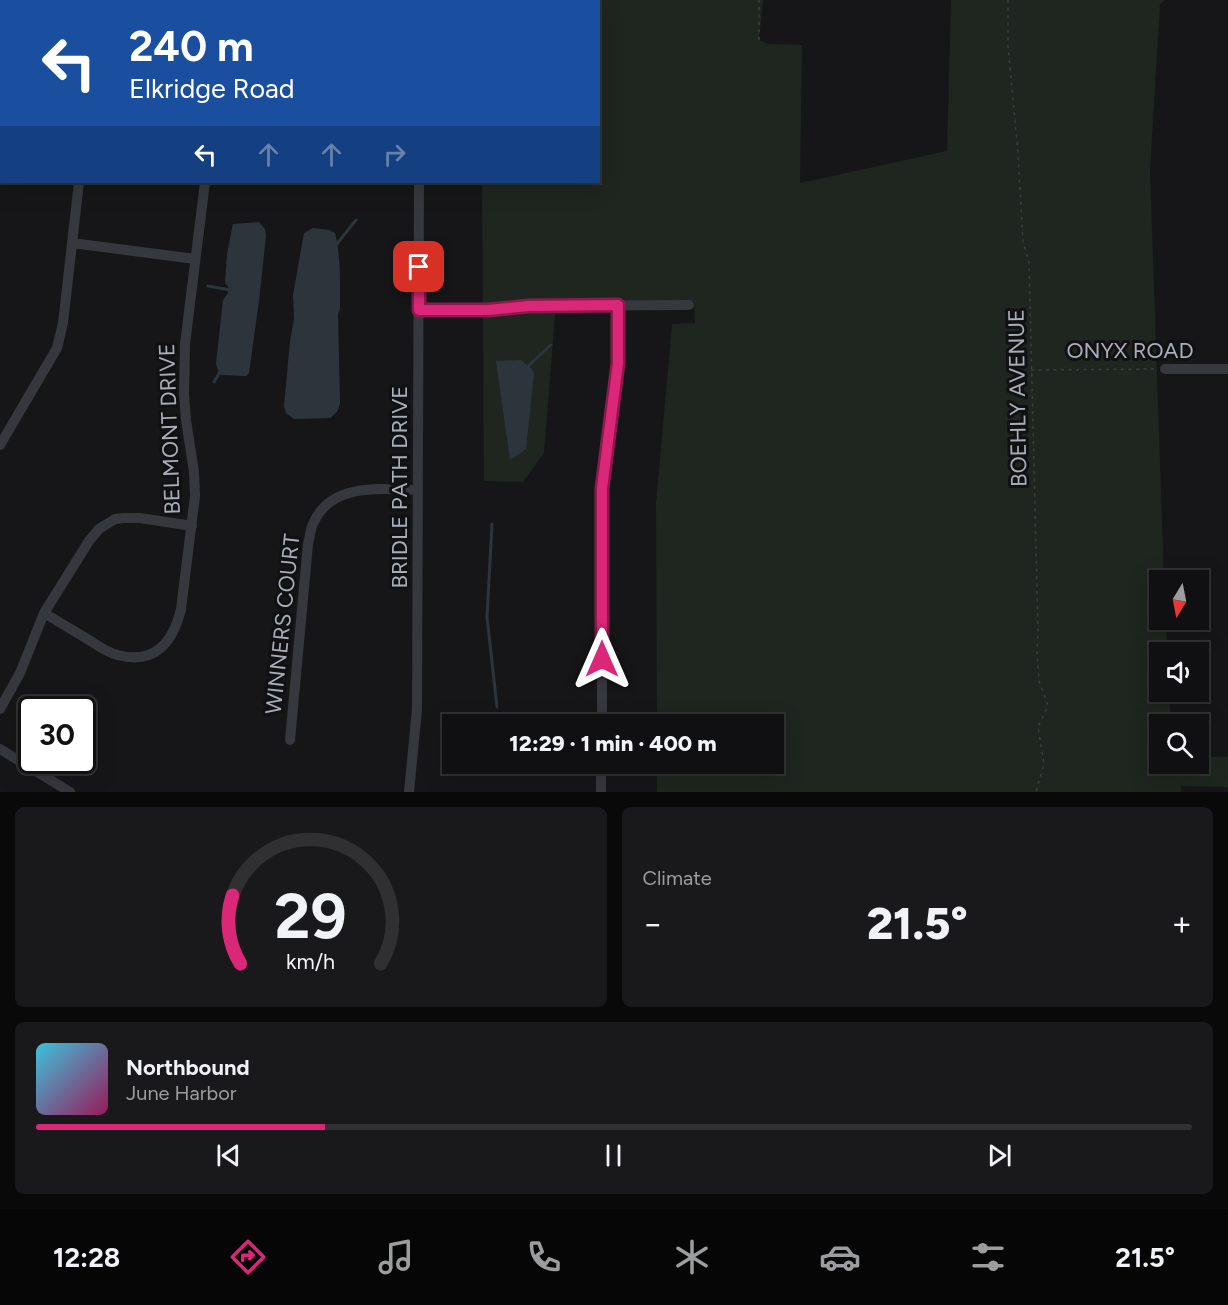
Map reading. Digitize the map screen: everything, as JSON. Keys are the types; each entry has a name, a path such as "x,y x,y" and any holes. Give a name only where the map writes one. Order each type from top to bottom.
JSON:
{"street":[{"path":"0,445 57,348 63,323 79,183"},
{"name":"BELMONT DRIVE","path":"44,613 105,650 130,657 142,657 154,652 165,644 177,623 181,609 192,526 195,485 186,420 184,344 206,183"},
{"name":"BRIDLE PATH DRIVE","path":"409,792 417,709 419,183"},
{"path":"72,243 195,259"},
{"path":"602,714 602,488 618,363 618,305"},
{"path":"419,310 488,310 529,306 689,306"},
{"name":"ONYX ROAD","path":"1165,369 1228,369"},
{"name":"WINNERS COURT","path":"290,740 308,544 314,522 331,501 349,492 363,489 418,490"},
{"path":"0,709 20,673 44,613 89,541 103,526 115,519 131,518 192,526"},
{"path":"0,749 70,792"},
{"path":"601,774 601,792"}],"path":[{"path":"759,0 759,40"},
{"name":"BOEHLY AVENUE","path":"1008,0 1008,45 1023,242 1029,262 1037,655 1039,681 1048,705 1038,727 1044,764 1036,792"},
{"name":"ONYX ROAD","path":"1031,370 1165,369"}],"shaded area":[{"path":"600,0 763,0 759,40 768,44 802,45 800,183 947,151 951,0 1165,0 1160,4 1150,171 1164,570 1149,570 1149,630 1166,630 1167,642 1149,642 1149,702 1170,702 1170,714 1149,714 1149,774 1209,774 1209,757 1228,757 1228,787 1181,786 1181,792 657,792 657,774 784,774 784,714 657,714 656,503 672,324 695,323 694,302 556,303 544,453 523,482 484,481 482,183 600,183"},
{"path":"259,222 265,229 266,236 249,373 246,376 220,375 216,364 223,300 228,293 228,286 225,283 227,254 233,224"},
{"path":"313,228 335,233 337,242 340,280 338,314 340,404 337,412 330,418 294,419 286,413 284,406 294,319 293,295 304,233"},
{"path":"521,360 534,373 526,449 510,460 496,361"}],"waterway":[{"path":"336,245 356,220"},
{"path":"208,286 230,290"},
{"path":"528,366 551,345"},
{"path":"214,382 221,370"},
{"path":"492,524 487,617 497,707"}],"route":[{"path":"419,267 419,310 618,305 619,354 602,488 602,659"}]}
